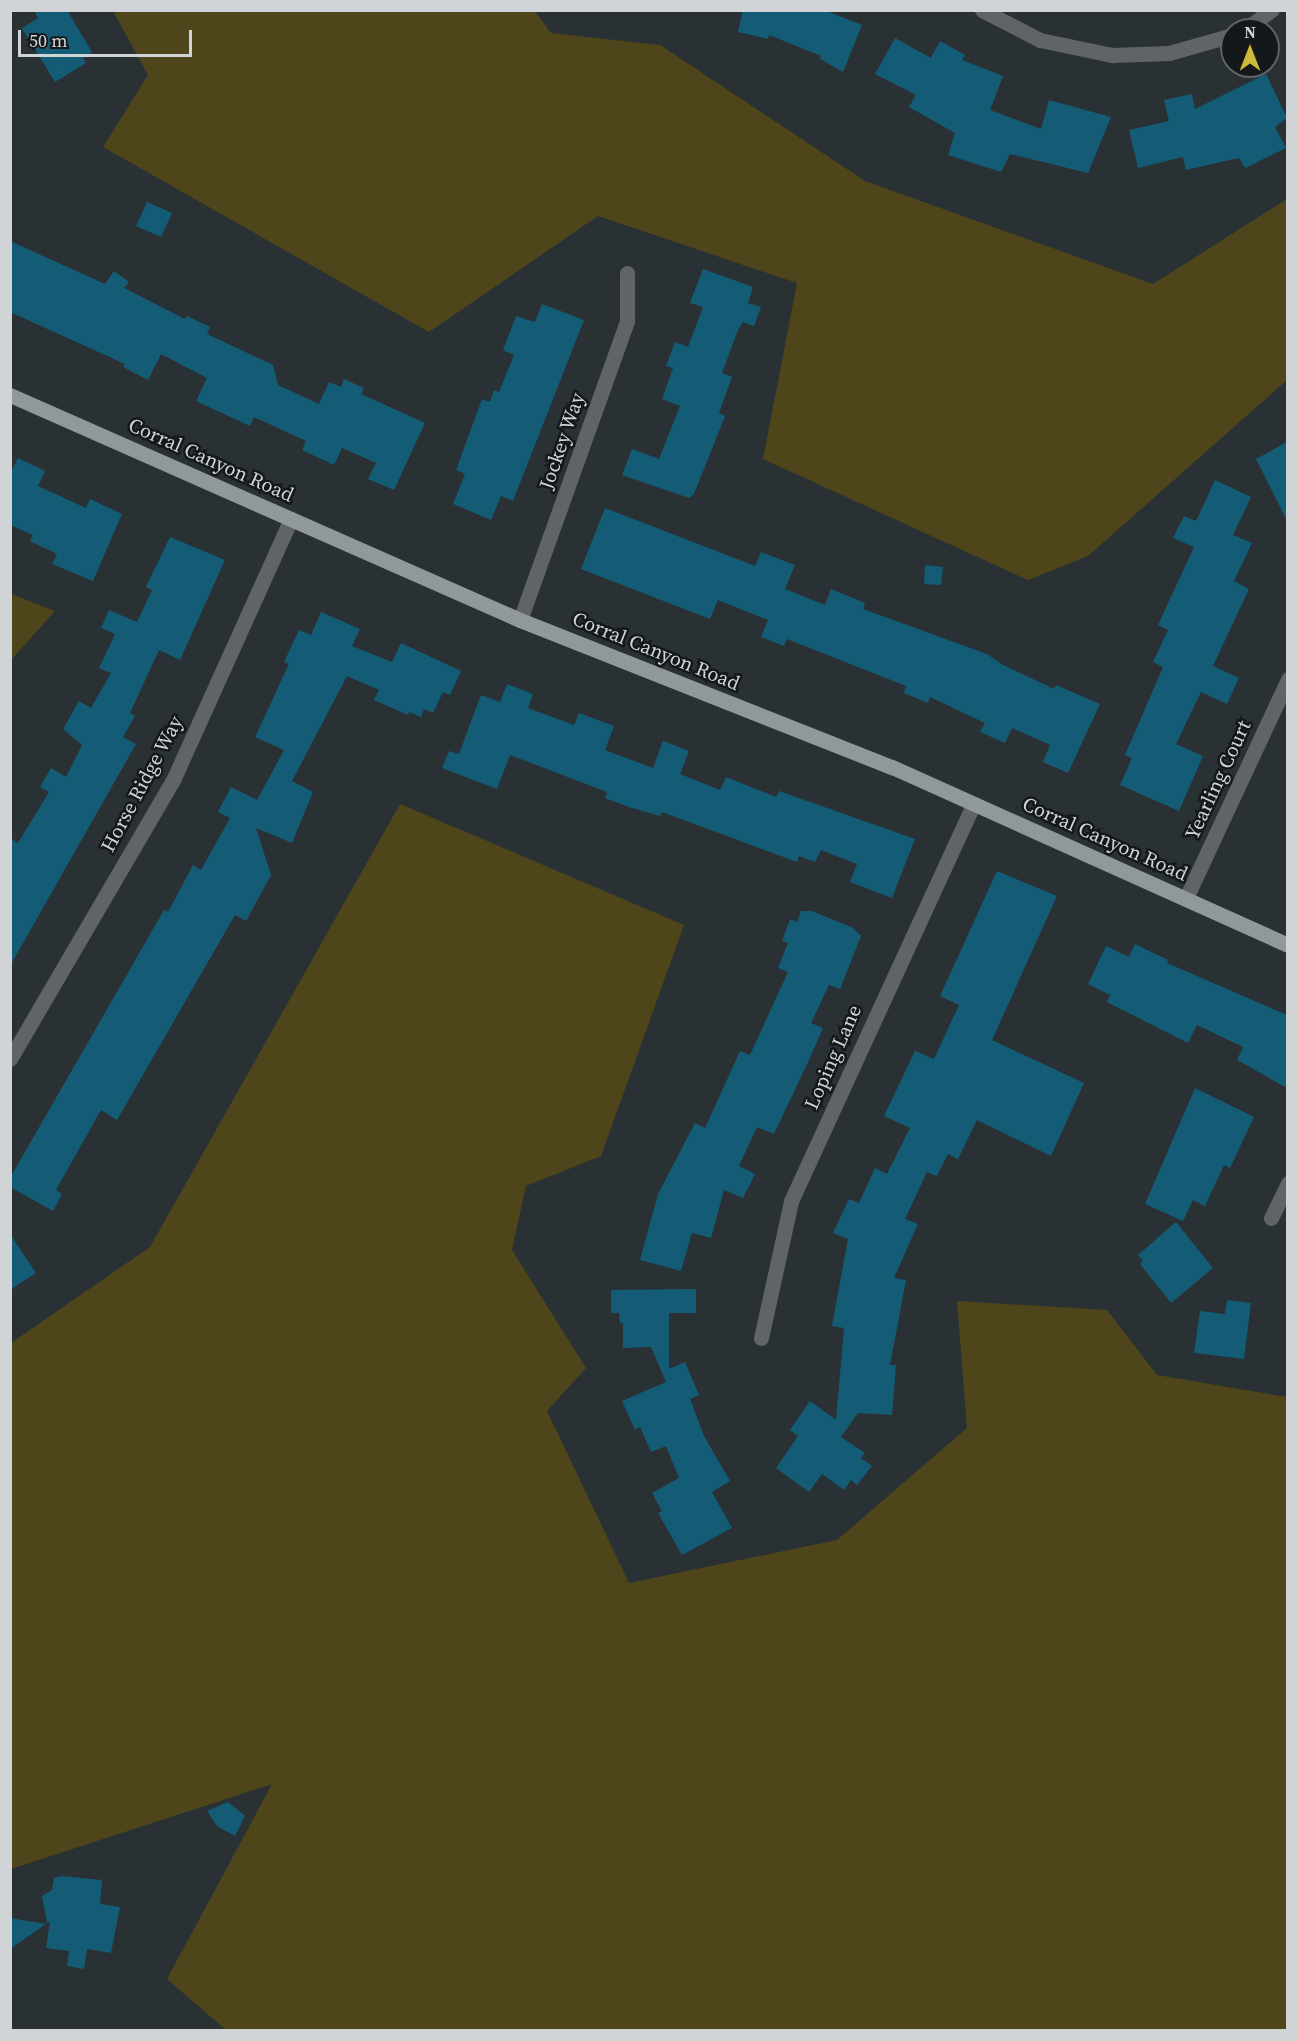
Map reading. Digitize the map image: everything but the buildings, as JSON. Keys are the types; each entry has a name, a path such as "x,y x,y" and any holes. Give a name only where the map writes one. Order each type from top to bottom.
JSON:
{"main road":[{"name":"Corral Canyon Road","path":"10,394 520,620 892,766 1287,945"}],"street":[{"path":"982,10 1055,45 1112,55 1169,53 1220,38"},
{"name":"Jockey Way","path":"520,620 627,321 627,273"},
{"name":"Horse Ridge Way","path":"10,1059 174,778 291,519"},
{"name":"Yearling Court","path":"1186,898 1287,679"},
{"name":"Loping Lane","path":"761,1338 791,1201 974,804"},
{"path":"1271,1218 1287,1183"}],"shaded area":[{"path":"113,11 535,11 551,33 660,45 865,181 1153,284 1287,199 1287,380 1088,556 1028,580 763,459 797,283 598,216 429,332 103,147 148,75"},
{"path":"10,594 55,611 11,660"},
{"path":"400,804 684,925 601,1156 526,1186 512,1250 586,1368 547,1411 629,1583 837,1540 967,1428 957,1301 1107,1310 1157,1375 1287,1397 1287,2030 226,2030 167,1979 272,1784 11,1869 11,1343 150,1247"}]}
